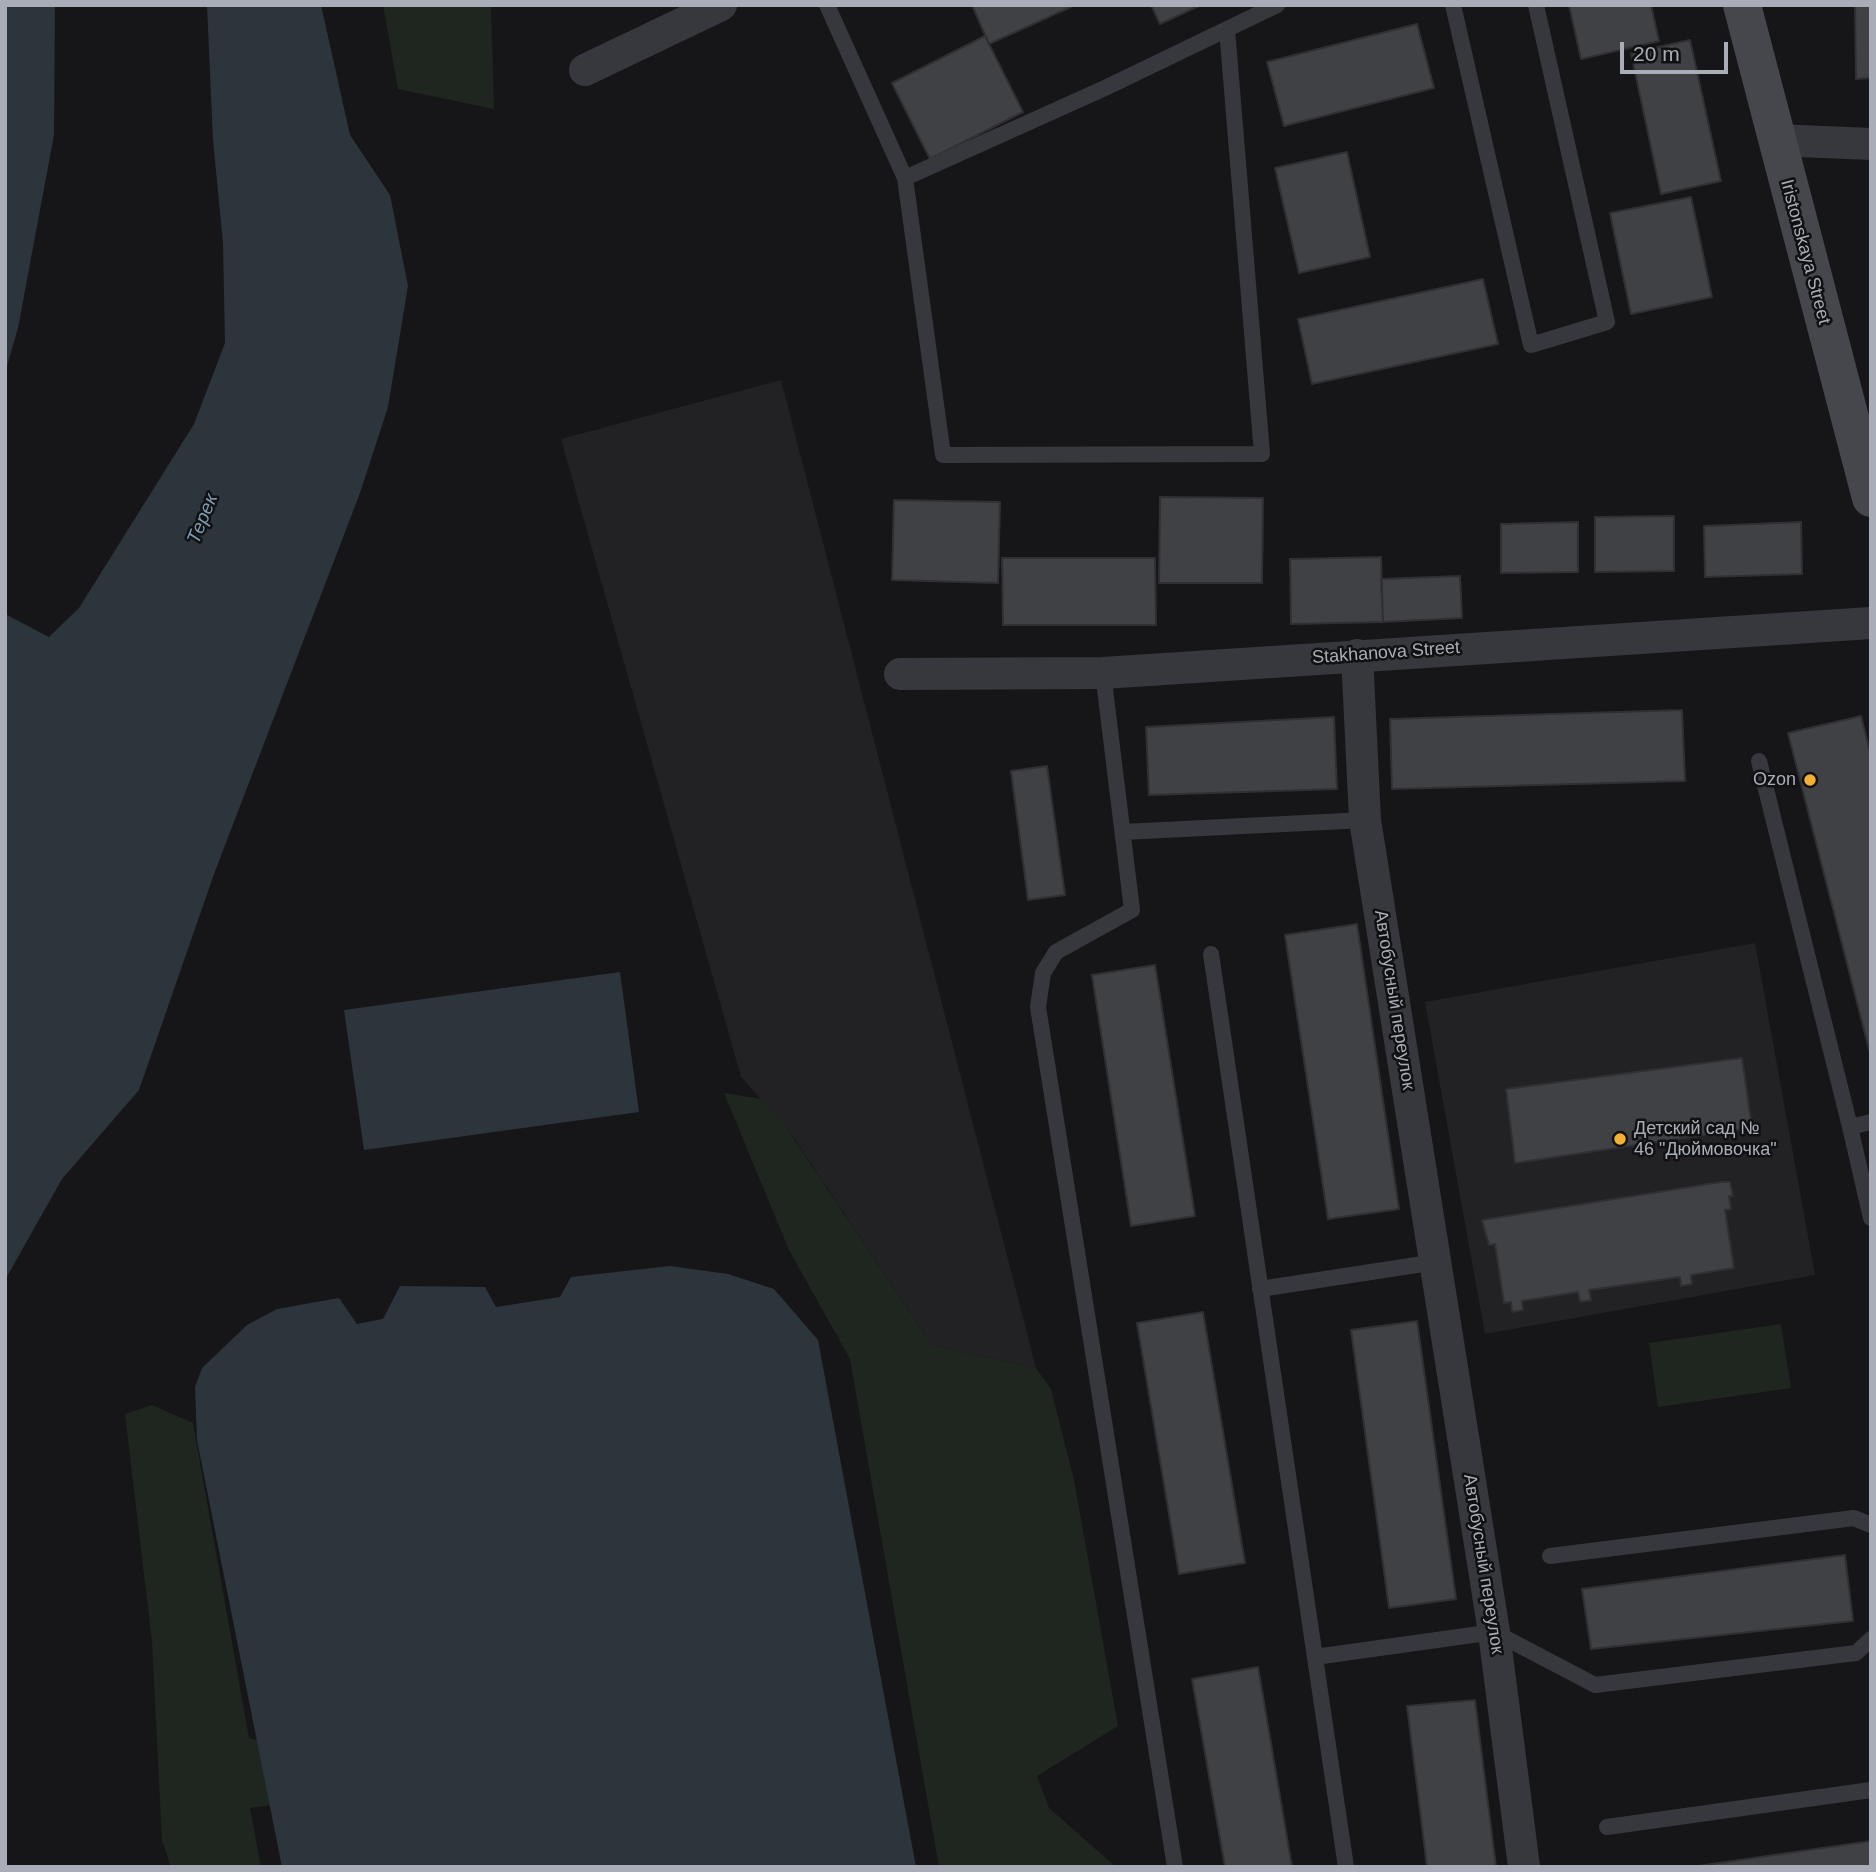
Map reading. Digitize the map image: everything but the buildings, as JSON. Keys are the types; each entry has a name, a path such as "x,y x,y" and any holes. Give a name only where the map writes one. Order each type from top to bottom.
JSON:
{"main road":[{"name":"Iristonskaya Street","path":"1742,5 1775,140 1871,498"}],"street":[{"path":"585,71 677,15 722,5"},
{"path":"1775,140 1871,144"},
{"name":"Stakhanova Street","path":"900,674 1103,673 1871,623"},
{"name":"Автобусный переулок","path":"1357,655 1365,820 1494,1632 1524,1867"}],"lane":[{"path":"827,5 905,178 943,455 1262,454 1227,29"},
{"path":"905,178 1277,5"},
{"path":"1453,5 1531,345 1607,322 1536,5"},
{"path":"1103,673 1132,910 1056,952 1043,973 1038,1007 1175,1867"},
{"path":"1759,761 1871,1218"},
{"path":"1123,832 1365,820"},
{"path":"1211,954 1346,1867"},
{"path":"1850,1127 1871,1122"},
{"path":"1260,1289 1436,1262"},
{"path":"1550,1556 1854,1518 1871,1525"},
{"path":"1315,1657 1494,1632 1595,1685 1856,1653 1871,1639"},
{"path":"1607,1827 1871,1790"}],"shaded area":[{"path":"383,5 491,5 494,109 398,89"},
{"path":"781,380 1036,1368 932,1345 792,1135 741,1077 561,439"},
{"name":"Детский сад № 46 \"Дюймовочка\"","path":"1755,943 1815,1275 1485,1334 1425,1002"},
{"path":"724,1093 762,1099 784,1124 932,1345 1036,1368 1051,1389 1074,1480 1118,1726 1037,1776 1049,1808 1116,1867 939,1867 850,1359 789,1250"},
{"path":"1781,1324 1791,1388 1658,1407 1649,1343"},
{"path":"152,1405 193,1423 249,1738 274,1745 273,1805 250,1808 261,1867 171,1867 162,1840 152,1642 125,1414"}],"water":[{"path":"5,5 55,5 54,135 18,328 5,373"},
{"name":"Терек","path":"207,5 321,5 350,135 390,195 408,286 388,407 360,493 214,874 139,1090 62,1179 5,1280 5,614 49,637 79,608 194,424 225,343 223,243 213,140"},
{"path":"620,972 639,1112 364,1150 344,1010"},
{"path":"670,1266 728,1274 774,1289 818,1340 916,1867 282,1867 197,1440 195,1387 202,1368 247,1325 277,1309 339,1298 357,1324 383,1319 400,1286 485,1287 496,1307 560,1297 571,1277"}],"place":[{"name":"Ozon","path":"1810,780"},
{"name":"Детский сад № 46 \"Дюймовочка\"","path":"1620,1139"}]}
